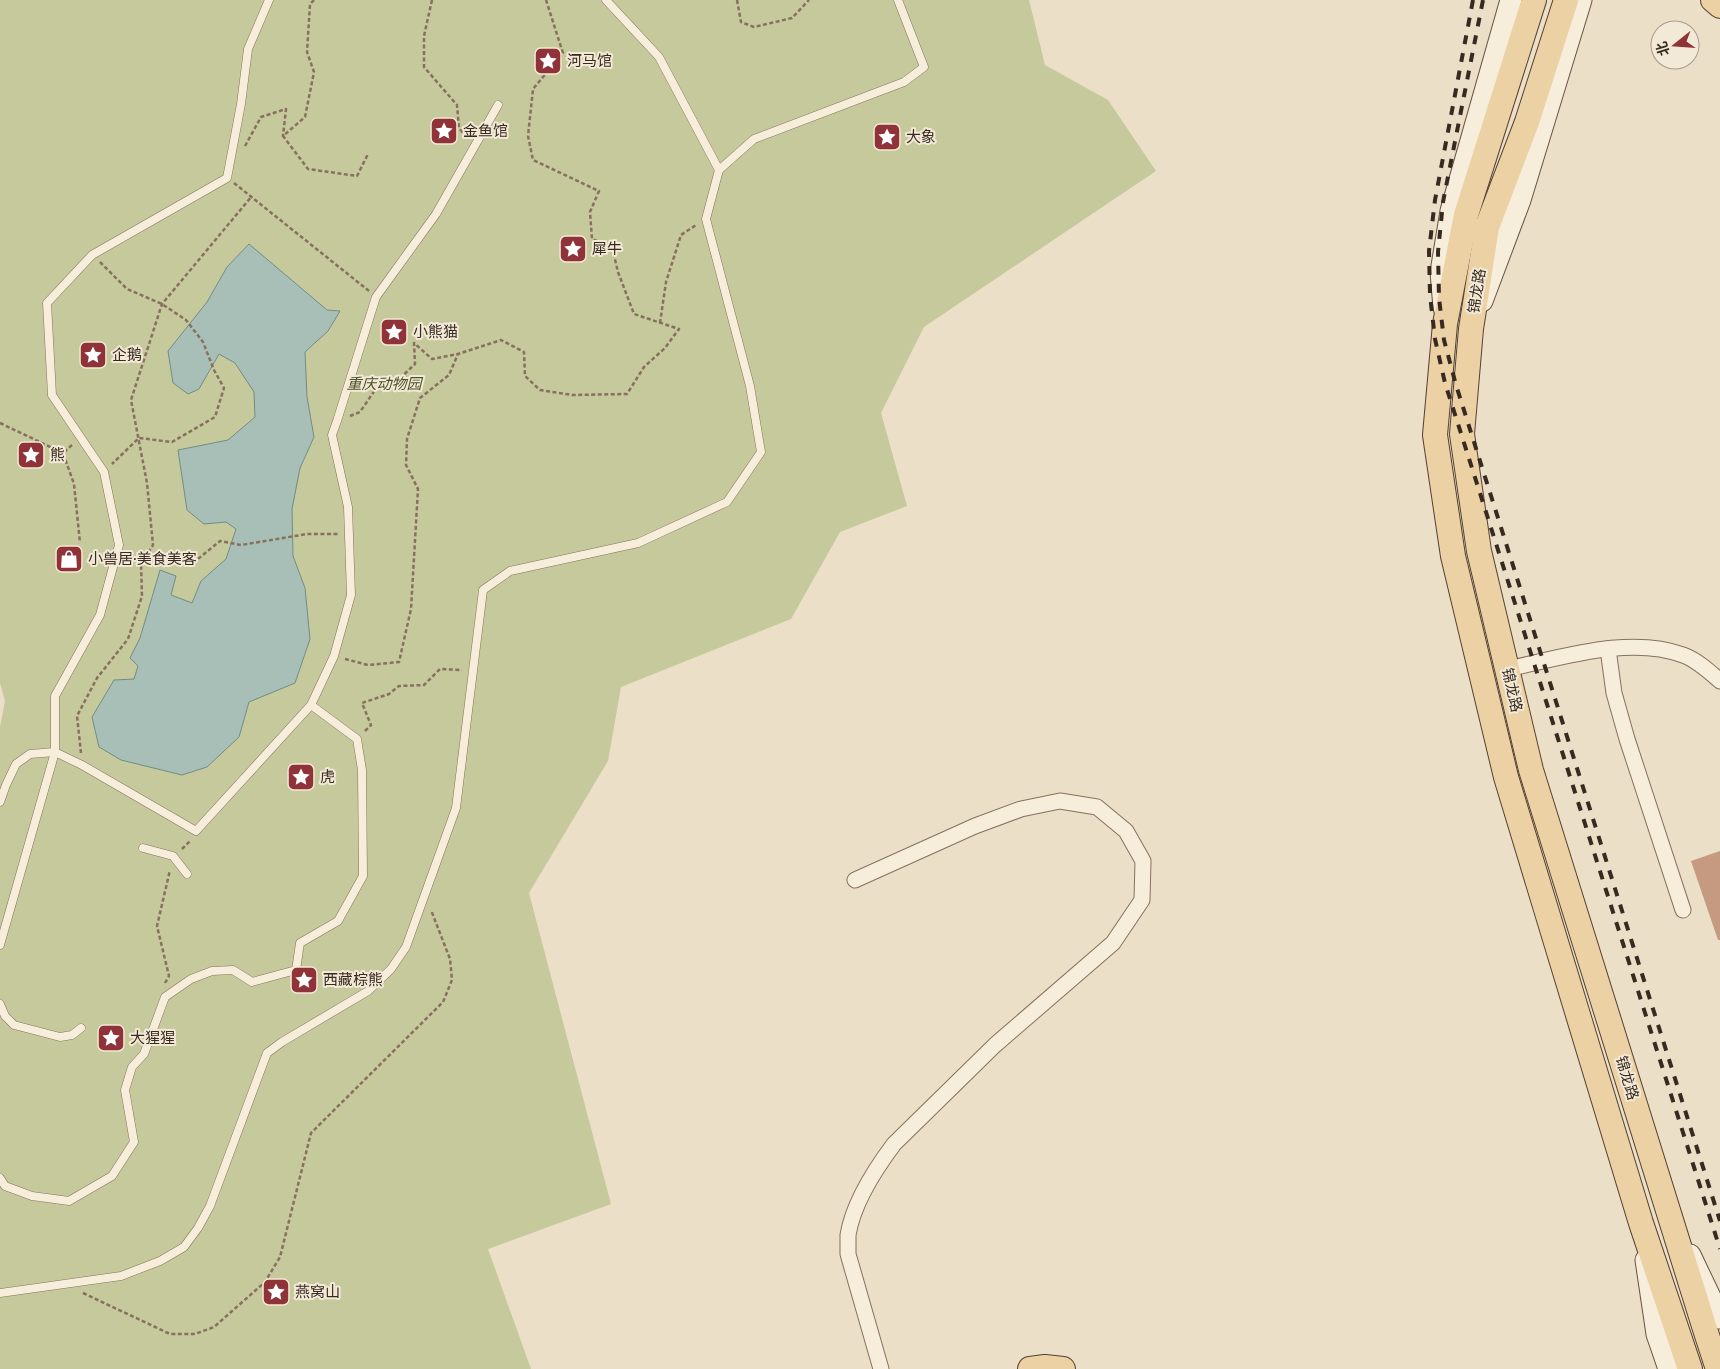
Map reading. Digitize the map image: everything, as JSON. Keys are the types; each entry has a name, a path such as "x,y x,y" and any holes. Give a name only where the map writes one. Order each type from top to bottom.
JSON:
{"main road":[{"name":"锦龙路","path":"1534,0 1466,215 1445,324 1435,435 1453,556 1506,777 1641,1223 1690,1369"},
{"name":"锦龙路","path":"1566,0 1527,122 1487,227 1471,329 1462,434 1479,551 1531,770 1670,1212 1712,1322 1718,1369"},
{"path":"1713,0 1720,6"},
{"path":"1030,1369 1045,1367 1063,1369"}],"street":[{"path":"1445,324 1441,272 1452,211 1511,0"},
{"path":"1471,329 1520,200 1581,0"},
{"path":"1507,669 1608,648 1647,646 1684,655 1708,670 1720,682"},
{"path":"1608,648 1614,693 1626,738 1683,910"},
{"path":"855,880 975,826 1020,809 1060,801 1098,807 1126,831 1143,860 1142,900 1113,943 995,1045 894,1144 880,1163 860,1201 848,1235 848,1254 880,1369"},
{"path":"1641,1223 1657,1334 1669,1369"}],"lane":[{"path":"0,945 55,752 55,696 100,615 119,545 104,472 52,395 47,303 92,255 228,178 241,104 248,49 269,0"},
{"path":"606,0 659,57 719,170"},
{"path":"0,1293 122,1276 160,1261 184,1247 198,1228 210,1206 267,1053 282,1042 368,991 391,969 406,946 456,808 483,590 510,571 638,543 727,502 760,452 750,386 706,219 719,170 754,139 904,82 924,67 898,0"},
{"path":"0,802 16,764 30,754 55,752 82,765 196,831 311,705 334,656 350,595 348,507 332,435 376,297 436,214 498,105"},
{"path":"0,1178 5,1186 32,1196 69,1200 112,1176 134,1142 125,1090 132,1067 144,1054 165,998 191,979 212,971 233,970 252,982 296,970 300,943 338,921 363,876 362,770 357,738 311,705"},
{"path":"143,848 173,856 187,874"},
{"path":"0,1004 4,1016 14,1025 60,1037 72,1035 81,1028"}],"path":[{"path":"283,136 305,117 314,72 307,52 310,4 314,0"},
{"path":"432,0 424,36 424,67 457,105 459,128 474,147"},
{"path":"337,421 360,412 375,390 396,382 415,364 414,343 432,359 458,354 502,340 524,352 525,376 540,390 572,395 627,394 644,367 665,348 679,329 634,314 618,272 612,247 592,239 590,212 599,191 533,160 528,136 533,89 563,53 546,0"},
{"path":"736,0 742,22 754,27 792,18 809,0"},
{"path":"242,152 261,117 286,109 283,136 308,168 357,176 368,154"},
{"path":"228,178 376,297"},
{"path":"82,765 77,716 97,678 128,639 142,596 142,564 153,545 147,483 131,400 162,304 252,196"},
{"path":"660,323 666,282 681,235 706,219"},
{"path":"92,255 127,289 162,304 186,320 204,342 214,370 224,388 215,418 172,442 139,438"},
{"path":"334,656 368,665 400,662 410,610 418,489 406,465 407,440 420,398 449,375 458,354"},
{"path":"0,422 63,453 74,484 80,543"},
{"path":"63,453 81,438"},
{"path":"104,472 139,438"},
{"path":"142,564 164,556 193,563 220,542 240,545 307,534 349,534"},
{"path":"119,545 142,564"},
{"path":"357,738 371,724 362,703 389,694 398,686 424,685 440,669 473,670"},
{"path":"161,991 169,976 157,926 173,856 189,843 196,831"},
{"path":"63,1284 170,1334 195,1334 214,1327 265,1282 280,1257 311,1133 443,1002 452,980 450,959 425,894"}],"green space":[{"name":"重庆动物园","path":"0,0 1029,0 1045,65 1108,100 1156,171 924,327 881,413 907,506 840,532 791,619 621,687 608,761 529,893 611,1204 488,1249 531,1369 0,1369 0,727 5,701 0,683"}],"water":[{"path":"249,244 327,310 340,311 328,331 305,352 307,397 314,437 300,468 292,509 293,556 305,588 310,639 295,683 249,702 239,737 207,767 182,775 121,760 99,747 92,717 114,680 134,679 138,666 130,658 140,638 160,570 176,576 171,595 192,603 201,581 226,559 236,529 226,522 204,524 187,510 178,450 228,440 255,417 254,392 235,363 219,354 199,389 188,394 173,383 168,351 207,302 227,267"}],"building":[{"path":"1720,851 1720,940 1718,940 1691,861"}],"railway":[{"path":"1473,0 1435,200 1429,251 1430,295 1435,339 1445,383 1720,1249"},
{"path":"1483,0 1443,202 1438,252 1439,298 1444,340 1456,385 1720,1221"}],"place":[{"name":"河马馆","path":"548,61"},
{"name":"金鱼馆","path":"444,131"},
{"name":"大象","path":"887,137"},
{"name":"犀牛","path":"573,249"},
{"name":"小熊猫","path":"394,332"},
{"name":"企鹅","path":"93,355"},
{"name":"熊","path":"31,455"},
{"name":"小兽居·美食美客","path":"69,559"},
{"name":"虎","path":"301,777"},
{"name":"西藏棕熊","path":"304,980"},
{"name":"大猩猩","path":"111,1038"},
{"name":"燕窝山","path":"276,1292"}]}
